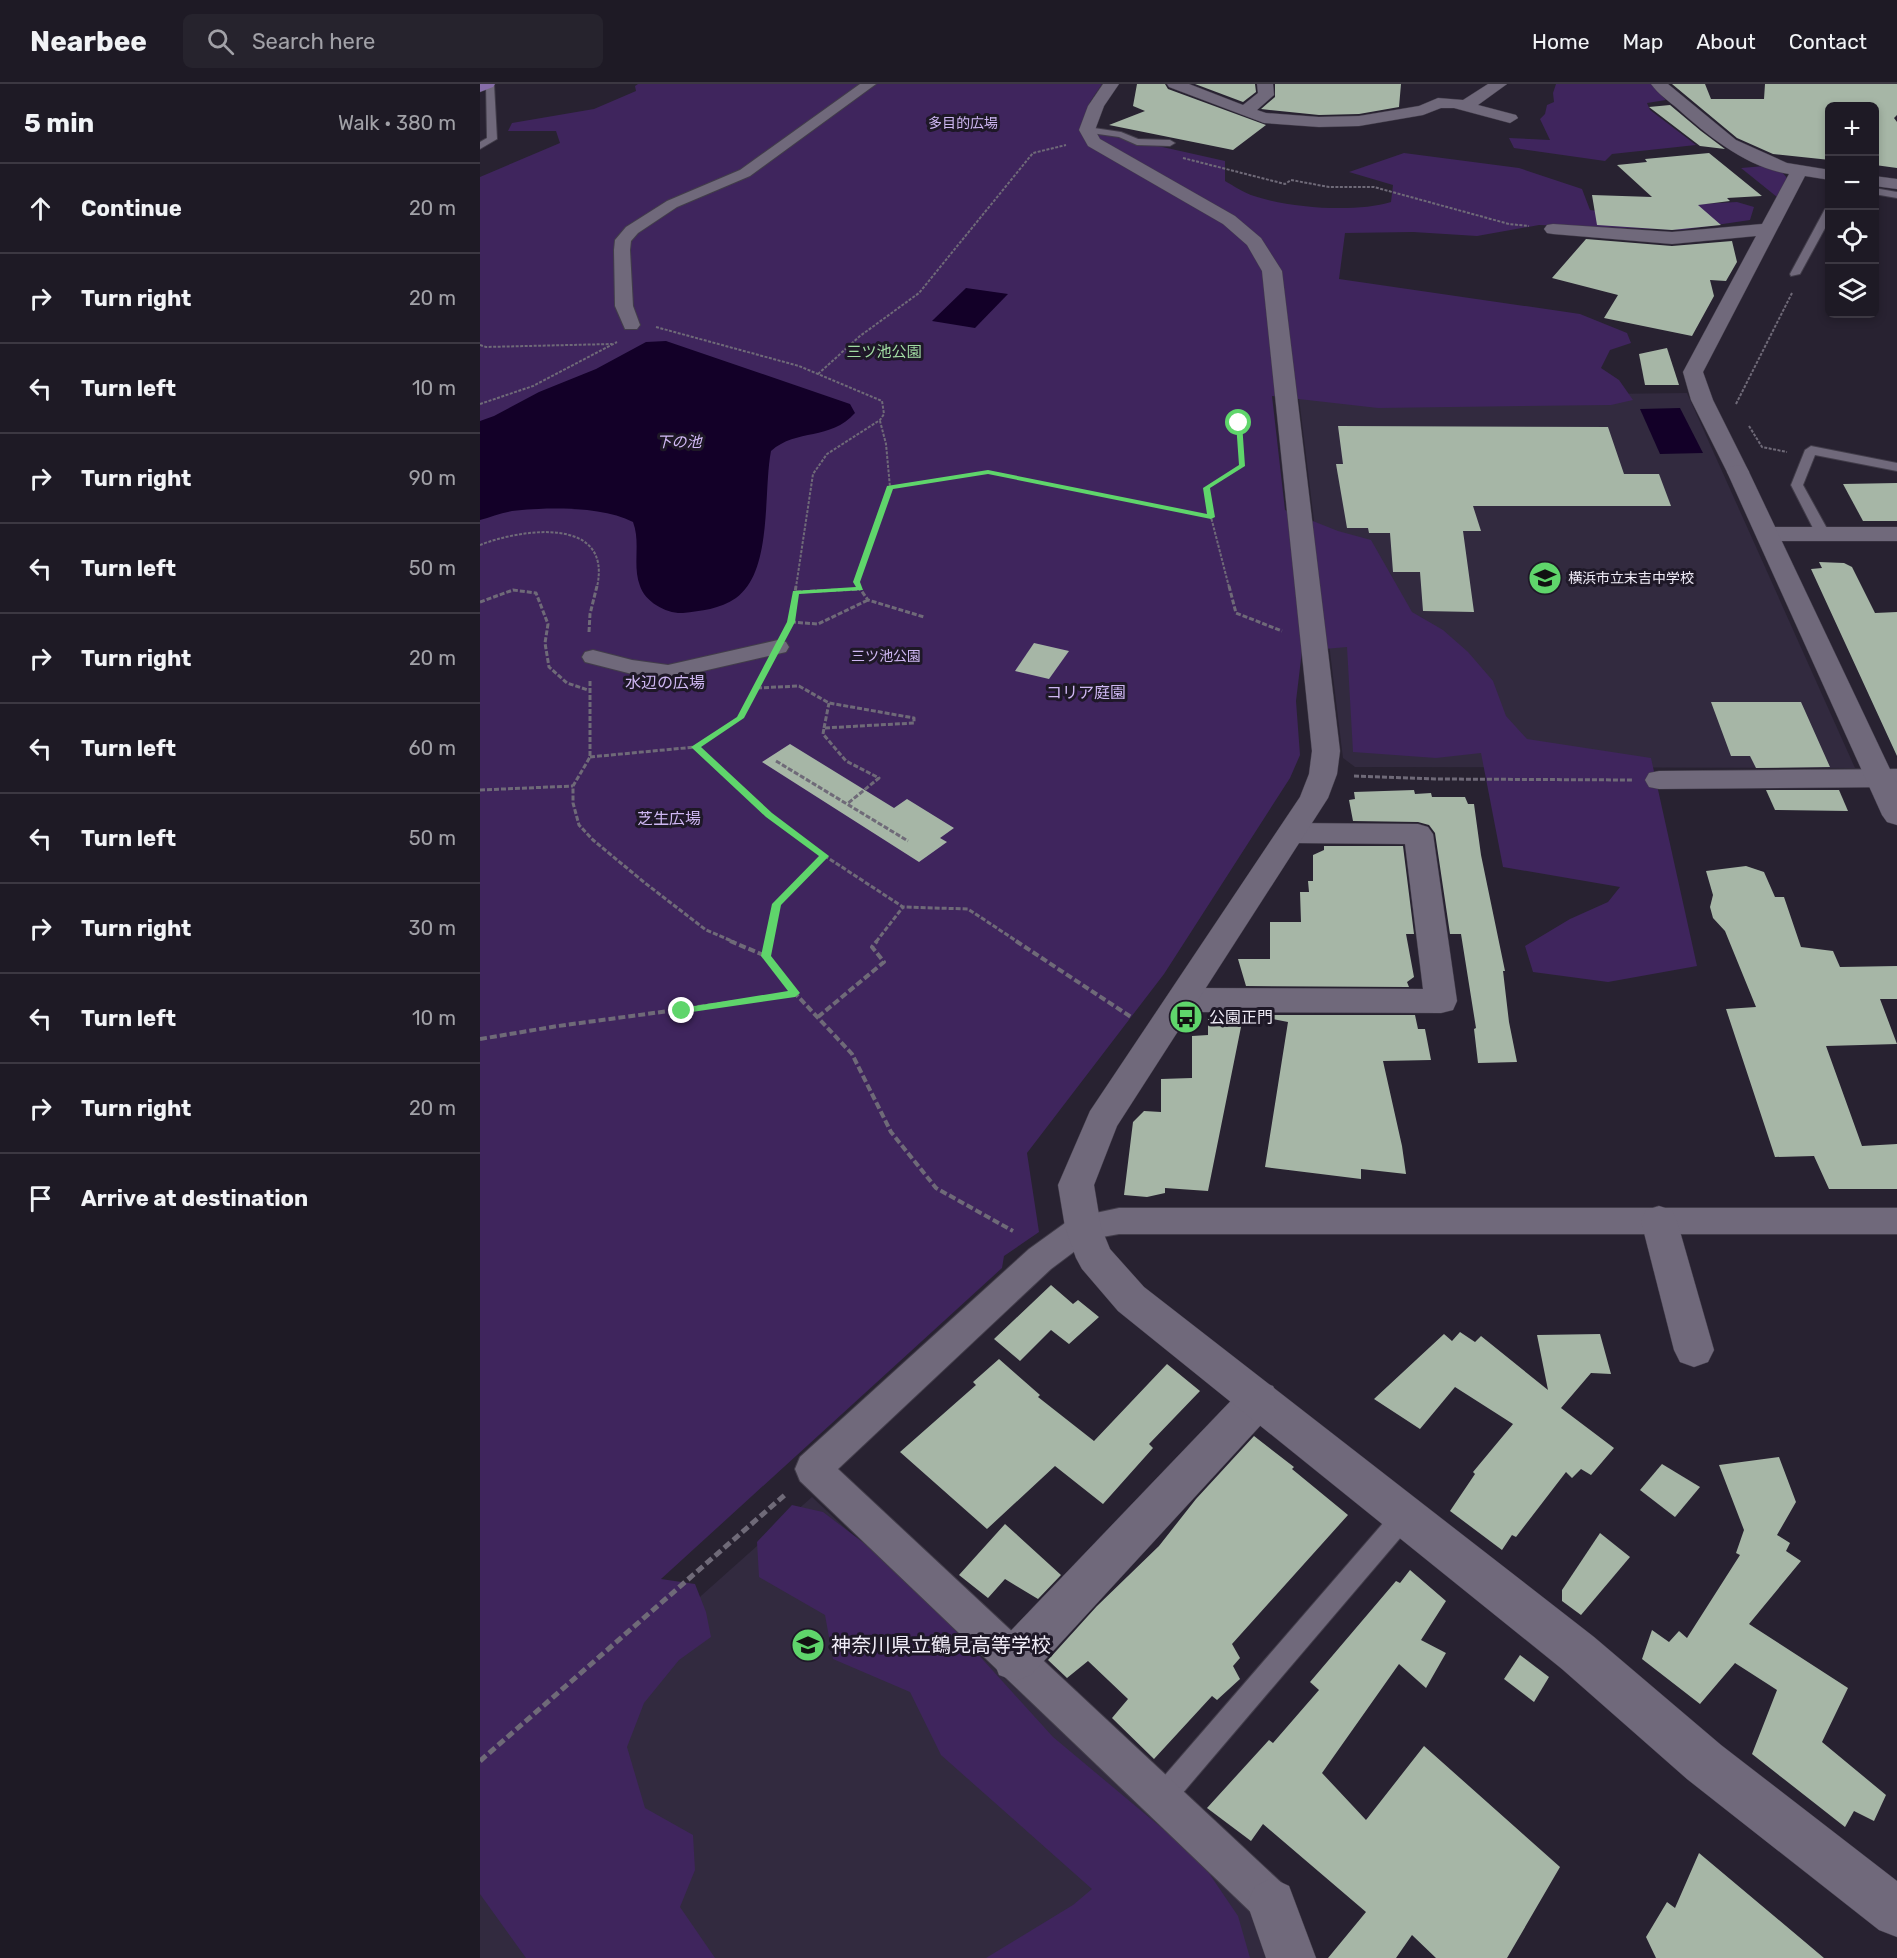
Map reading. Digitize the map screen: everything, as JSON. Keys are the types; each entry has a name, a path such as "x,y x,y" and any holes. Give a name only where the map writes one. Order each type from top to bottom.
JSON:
{"main road":[{"path":"480,87 488,84"}],"street":[{"path":"631,325 624,306 622,250 623,240 632,230 672,204 745,172 869,84"},
{"path":"1111,84 1097,102 1091,136 1229,220 1254,242 1272,271 1326,751 1323,774 1314,798 1102,1121 1076,1185 1083,1227 1095,1258 1131,1299 1578,1653 1704,1762 1897,1912"},
{"path":"1174,84 1264,118 1349,121 1423,110 1438,103 1465,106 1510,118"},
{"path":"1245,111 1266,95 1267,89 1264,84"},
{"path":"1465,106 1499,84"},
{"path":"1659,84 1730,144 1783,168 1825,174"},
{"path":"1799,171 1694,372 1702,400 1889,778 1897,815"},
{"path":"1879,182 1897,184"},
{"path":"1553,229 1672,238 1769,229"},
{"path":"1768,534 1897,534"},
{"path":"593,657 632,667 668,672 778,647"},
{"path":"1659,780 1889,778"},
{"path":"1183,1000 1441,1001 1418,834 1292,832"},
{"path":"1291,1958 1272,1903 813,1469 1040,1259 1083,1227 1119,1221 1897,1221"},
{"path":"1659,1221 1694,1350"},
{"path":"1015,1659 1258,1399"}],"lane":[{"path":"480,146 492,139 488,84"},
{"path":"1091,136 1121,135 1137,142 1170,143"},
{"path":"1879,193 1897,195"},
{"path":"1795,274 1829,210"},
{"path":"1823,534 1797,484 1811,450 1897,467"},
{"path":"1161,1798 1405,1515"}],"path":[{"path":"818,374 860,336 919,293 1033,153 1091,136"},
{"path":"1137,142 1137,146 1285,184 1291,180 1329,187 1374,187 1509,224 1553,229"},
{"path":"1736,405 1800,278 1795,274"},
{"path":"480,404 533,386 616,344 631,325 663,327 800,366 882,401 884,414 879,420 827,454 813,474 791,622 740,718 695,747 590,757"},
{"path":"480,345 486,347 616,344"},
{"path":"879,420 886,444 890,487 856,582 868,600 924,617"},
{"path":"1746,422 1762,447 1808,457"},
{"path":"1239,423 1242,466 1207,488 1211,517 1236,613 1313,644"},
{"path":"890,487 988,472 1211,517"},
{"path":"480,546 528,531 567,533 585,544 598,559 598,579 588,627 593,657 588,690 590,757 573,786 573,803 579,825 593,840 706,930 766,956 795,993 852,1054 891,1132 936,1188 1013,1231"},
{"path":"796,592 861,589"},
{"path":"480,602 513,590 536,593 548,624 545,643 549,667 567,683 588,690"},
{"path":"791,622 818,624 868,600"},
{"path":"756,688 800,686 829,703 914,718 914,723 824,728"},
{"path":"829,703 823,734 846,761 879,778 847,804"},
{"path":"695,747 769,815 825,856 903,907 968,909 1139,1022"},
{"path":"776,761 908,842"},
{"path":"1323,774 1435,780 1659,780"},
{"path":"480,790 573,786"},
{"path":"766,956 777,904 825,856"},
{"path":"818,1017 884,962 872,947 903,907"},
{"path":"480,1039 540,1027 701,1009 795,993"},
{"path":"480,1761 813,1469"}],"shaded area":[{"name":"横浜市立末吉中学校","path":"1687,393 1855,768 1355,767 1343,758 1299,398"},
{"name":"神奈川県立鶴見高等学校","path":"812,1497 1255,1914 1269,1958 480,1958 480,1793"}],"green space":[{"name":"三ツ池公園","path":"638,84 1102,84 1090,102 1082,129 1225,161 1225,181 1250,195 1286,204 1341,208 1391,202 1393,185 1349,172 1404,153 1519,168 1582,189 1590,210 1620,214 1647,207 1737,202 1754,207 1750,220 1682,230 1539,225 1477,236 1413,232 1345,233 1339,279 1580,314 1627,333 1631,343 1610,350 1601,368 1619,380 1633,400 1611,405 1378,408 1272,396 1285,510 1338,531 1371,540 1412,612 1443,630 1468,652 1493,681 1506,716 1527,739 1651,758 1697,966 1608,982 1533,972 1525,946 1570,919 1608,902 1620,887 1503,867 1481,753 1436,758 1353,752 1347,647 1302,651 1296,701 1300,755 1290,778 1164,974 1027,1153 1039,1232 1004,1256 1002,1268 661,1579 695,1584 706,1612 711,1637 679,1660 644,1703 627,1747 645,1808 693,1835 695,1870 680,1907 715,1958 526,1958 480,1894 480,177 560,143 556,131 508,131 512,123 594,109 636,91 635,86"},
{"path":"1556,84 1651,84 1666,100 1647,103 1650,110 1696,145 1612,154 1605,161 1514,148 1509,138 1550,140 1540,119 1545,114 1547,105 1554,102 1553,93"},
{"path":"1765,166 1782,172 1787,178 1777,197 1741,168"},
{"path":"792,1505 823,1512 906,1575 1053,1737 1200,1860 1238,1916 1250,1958 986,1958 1073,1905 1092,1889 941,1755 910,1692 833,1659 825,1615 759,1577 757,1542"}],"water":[{"path":"966,288 1008,294 975,328 932,321"},
{"name":"下の池","path":"666,341 850,404 855,413 835,428 792,439 771,451 761,551 756,570 748,586 736,598 724,605 683,613 657,606 643,592 638,578 633,522 606,513 574,509 512,511 480,520 480,421 539,392 596,369 646,342"},
{"path":"1680,408 1703,453 1660,454 1640,409"}],"building":[{"path":"1137,84 1165,84 1168,89 1266,125 1233,150 1109,125 1145,111 1133,106"},
{"path":"1195,84 1255,84 1256,92 1243,102"},
{"path":"1275,84 1401,84 1399,107 1359,114 1319,115 1261,109 1275,97"},
{"path":"1672,84 1705,84 1711,99 1764,99 1765,84 1897,84 1897,115 1894,118 1897,122 1897,168 1879,166 1879,102 1825,102 1825,159 1773,154 1737,138"},
{"path":"1670,105 1725,149 1700,146 1649,107"},
{"path":"1709,153 1762,196 1727,198 1730,201 1698,205 1721,225 1672,230 1597,225 1592,195 1652,197 1617,165 1647,162 1645,159"},
{"path":"1586,239 1672,246 1732,241 1737,262 1726,281 1710,280 1714,296 1692,336 1604,318 1618,295 1552,278"},
{"path":"1667,348 1679,385 1645,385 1639,354"},
{"path":"1338,426 1608,427 1624,474 1659,474 1671,506 1473,506 1481,531 1463,531 1474,612 1423,611 1420,572 1393,572 1390,533 1369,533 1368,528 1347,528 1336,464 1343,464"},
{"path":"1897,483 1897,521 1863,521 1843,484"},
{"path":"1819,562 1844,563 1852,567 1875,613 1897,612 1897,756 1811,569 1822,568"},
{"path":"1034,643 1069,651 1049,679 1015,671"},
{"path":"1711,702 1801,702 1830,767 1756,768 1750,756 1731,756"},
{"path":"790,744 894,808 907,799 954,828 940,838 947,842 919,862 762,762"},
{"path":"1414,790 1415,794 1431,793 1432,797 1465,797 1468,804 1474,804 1481,855 1505,971 1503,971 1509,1022 1517,1062 1478,1063 1474,1029 1476,1028 1461,934 1450,934 1435,833 1429,825 1418,822 1353,821 1349,800 1355,799 1354,792"},
{"path":"1766,790 1839,790 1848,811 1775,810"},
{"path":"1324,846 1403,846 1414,934 1406,934 1414,977 1407,982 1409,987 1246,986 1238,959 1270,959 1270,922 1301,922 1300,892 1309,892 1308,881 1313,881 1313,855 1324,850"},
{"path":"1746,866 1764,872 1775,897 1784,897 1801,947 1833,951 1840,967 1897,966 1897,999 1880,999 1897,1044 1826,1046 1862,1146 1897,1144 1897,1189 1829,1189 1814,1156 1775,1157 1726,1009 1756,1007 1725,931 1713,918 1710,907 1713,895 1706,871"},
{"path":"1253,1015 1415,1015 1418,1029 1425,1029 1431,1060 1383,1061 1406,1174 1361,1169 1361,1179 1265,1167 1288,1022"},
{"path":"1208,1019 1242,1022 1208,1191 1165,1188 1165,1193 1147,1197 1124,1195 1133,1122 1144,1111 1161,1112 1161,1079 1192,1078 1192,1036 1208,1035"},
{"path":"1051,1285 1073,1304 1078,1300 1099,1317 1069,1344 1051,1330 1020,1361 994,1339"},
{"path":"1460,1332 1475,1342 1481,1336 1548,1390 1537,1335 1600,1334 1611,1374 1591,1373 1561,1408 1614,1448 1591,1475 1581,1469 1572,1478 1566,1472 1516,1537 1512,1535 1502,1550 1450,1511 1475,1474 1473,1472 1513,1424 1455,1387 1420,1429 1374,1399 1444,1334 1452,1341"},
{"path":"999,1359 1040,1395 1038,1397 1094,1441 1167,1364 1200,1391 1149,1444 1153,1448 1103,1504 1055,1466 987,1529 900,1452 976,1385 973,1382"},
{"path":"1254,1436 1294,1467 1292,1469 1348,1515 1232,1644 1240,1658 1233,1666 1240,1679 1217,1700 1212,1696 1154,1759 1112,1718 1128,1699 1088,1661 1067,1678 1048,1660 1097,1606 1159,1546 1196,1499"},
{"path":"1779,1457 1796,1502 1777,1535 1790,1543 1786,1551 1801,1561 1749,1624 1848,1688 1822,1742 1886,1795 1874,1821 1854,1811 1845,1827 1752,1754 1777,1690 1735,1663 1700,1704 1642,1659 1652,1630 1669,1642 1679,1631 1687,1638 1740,1555 1736,1553 1744,1530 1719,1465"},
{"path":"1662,1464 1700,1487 1675,1517 1640,1490"},
{"path":"1005,1524 1061,1575 1038,1599 1005,1579 988,1598 959,1575"},
{"path":"1600,1533 1630,1557 1581,1615 1562,1601 1562,1590"},
{"path":"1410,1570 1446,1601 1421,1640 1446,1653 1426,1688 1399,1664 1322,1773 1366,1820 1424,1746 1560,1867 1507,1958 1436,1958 1412,1935 1396,1958 1328,1958 1366,1912 1263,1824 1251,1841 1207,1808 1269,1740 1273,1743 1319,1690 1310,1682 1396,1581 1400,1583"},
{"path":"1520,1655 1549,1677 1534,1702 1504,1679"},
{"path":"1699,1853 1824,1958 1656,1958 1646,1937 1667,1902 1675,1908"}],"place":[{"name":"横浜市立末吉中学校","path":"1545,578"},
{"name":"公園正門","path":"1186,1017"},
{"name":"神奈川県立鶴見高等学校","path":"808,1645"}],"district":[{"name":"三ツ池公園","path":"884,352"}],"route":[{"path":"682,1011 795,993 766,956 777,904 825,856 769,815 695,747 740,718 791,622 796,592 861,589 856,582 890,487 988,472 1211,517 1207,488 1242,466 1239,423"}],"park label":[{"name":"多目的広場","path":"963,123"},
{"name":"水辺の広場","path":"665,682"},
{"name":"コリア庭園","path":"1086,692"},
{"name":"芝生広場","path":"669,818"}]}
